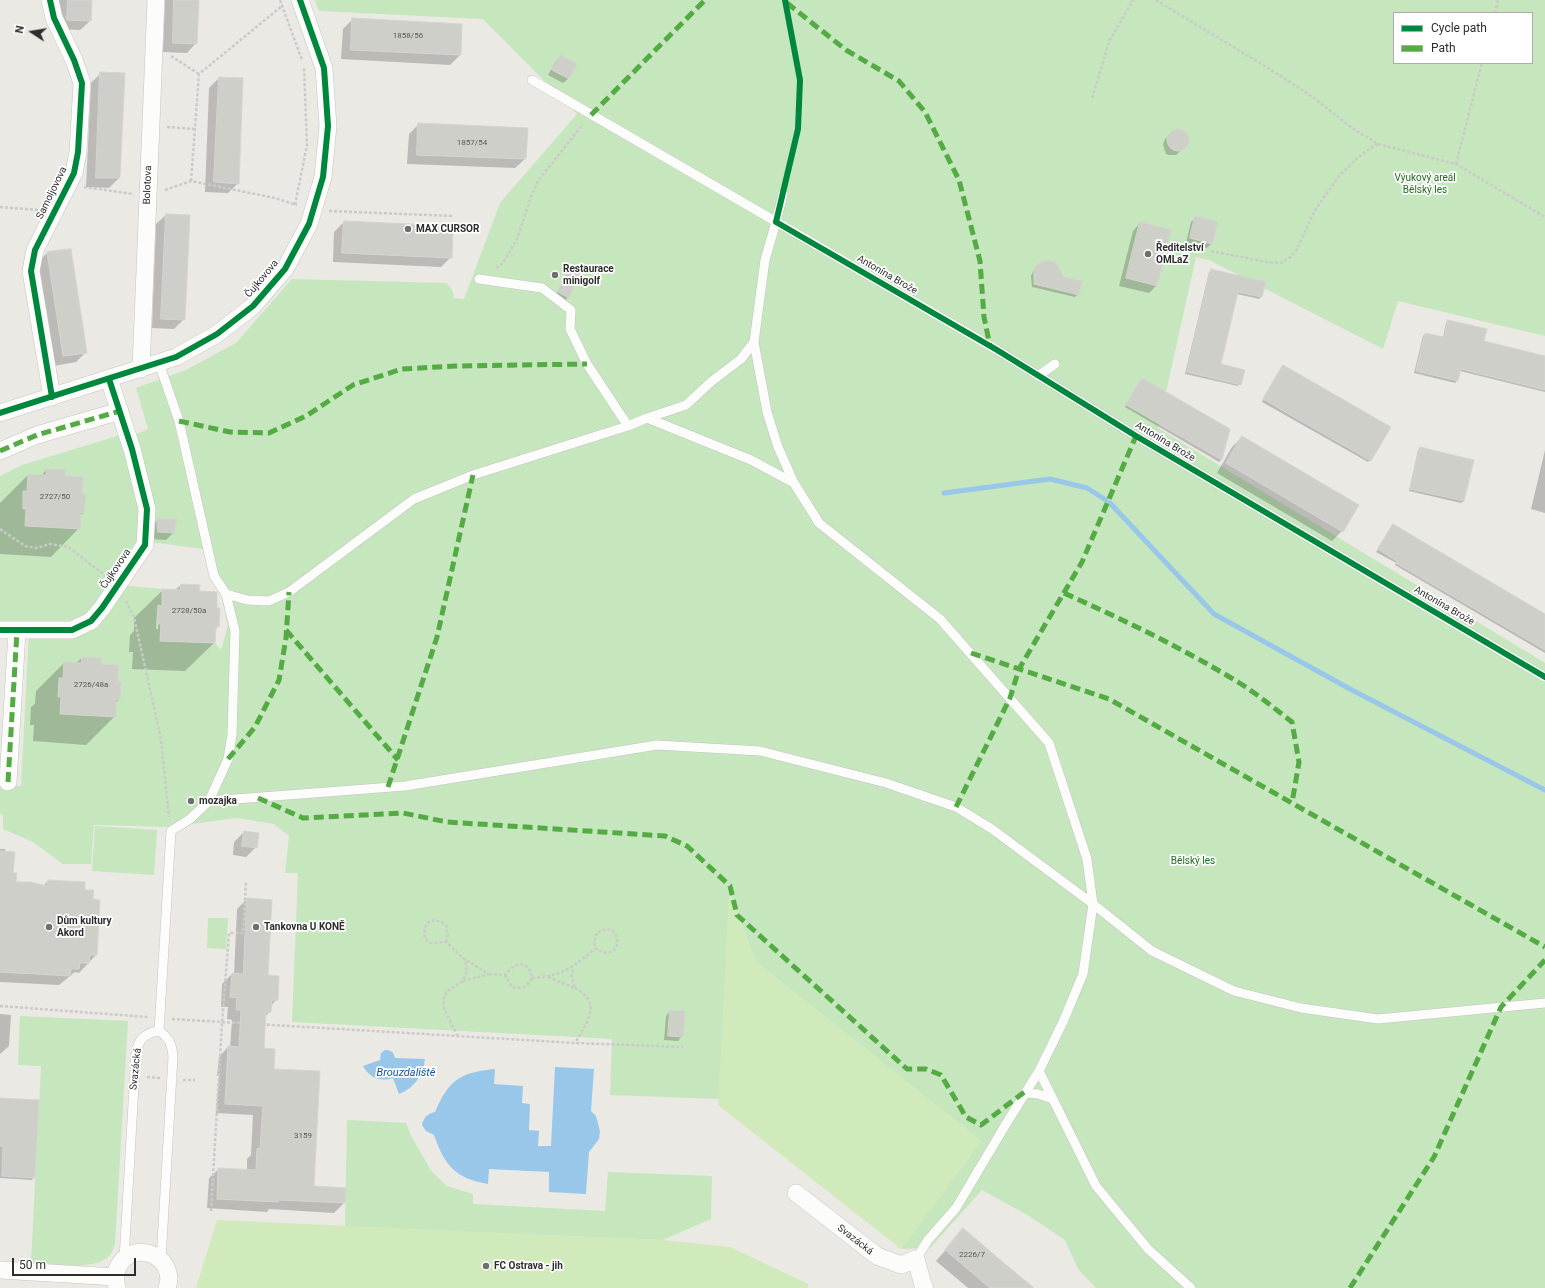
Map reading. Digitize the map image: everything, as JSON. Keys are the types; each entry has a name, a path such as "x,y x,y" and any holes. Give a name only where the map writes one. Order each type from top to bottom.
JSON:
{"street":[{"name":"Samoljovova","path":"50,0 54,18 74,60 82,83 78,152 74,172 35,250 31,271 52,397"},
{"name":"Bolotova","path":"141,369 156,0"},
{"name":"Čujkovova","path":"0,413 176,357 217,334 253,306 285,269 309,224 323,177 328,126 324,68 300,0"},
{"name":"Čujkovova","path":"8,631 72,630 91,621 102,608 145,545 147,509 132,449 109,379"},
{"path":"0,451 37,435 120,411"},
{"path":"8,631 8,782"},
{"name":"Svazácká","path":"796,1193 877,1256 901,1265 916,1259"},
{"path":"0,1270 35,1280 116,1283 117,1271 124,1259 130,1255 143,1252 156,1256 161,1260 168,1271 169,1277 167,1288"},
{"path":"916,1259 925,1288"}],"lane":[{"name":"Antonína Brože","path":"532,80 997,350 1210,480 1545,677"},
{"path":"783,194 765,260 754,342 767,412 778,447 794,483 819,523 940,619 1049,743 1087,859 1093,904 1083,974 1063,1022 1039,1071 956,1208 928,1240 916,1259"},
{"path":"479,279 542,288 571,310 570,329 580,350 587,364 628,426"},
{"path":"226,594 247,600 269,601 289,592 414,499 473,475 628,426 686,405 712,381 741,359 754,342"},
{"path":"160,363 179,421 214,576 226,594 235,631 232,735 228,759 209,801 190,819 171,831 159,1031 169,1040 173,1057 161,1260"},
{"path":"1038,376 1055,364"},
{"path":"647,418 751,460 794,483"},
{"path":"209,801 405,786 657,745 760,751 886,783 956,807 992,829 1093,904 1152,951 1234,991 1301,1008 1378,1019 1545,1003"},
{"name":"Svazácká","path":"124,1259 136,1052 138,1043 144,1035 159,1031"},
{"path":"1039,1071 1096,1186 1148,1249 1191,1288"},
{"path":"1025,1092 1038,1094 1053,1099"}],"path":[{"path":"280,0 305,68 307,145 295,205"},
{"path":"1092,98 1109,42 1133,0"},
{"path":"1156,0 1276,72 1314,98 1352,128 1378,144 1456,164 1545,216"},
{"path":"1495,12 1498,0"},
{"path":"191,181 199,74 282,6"},
{"path":"154,46 199,74"},
{"path":"1456,164 1482,64"},
{"path":"479,279 503,263 517,239 538,181 591,115"},
{"path":"151,126 195,129"},
{"path":"1211,251 1267,262 1281,263 1288,259 1296,250 1315,210 1339,176 1355,160 1378,144"},
{"path":"68,185 148,196 191,181 275,198 313,210 453,216"},
{"path":"0,207 55,211"},
{"path":"0,529 26,546 36,548 50,544 68,547 118,585 134,618 159,731 171,831"},
{"path":"211,1211 229,933 243,933 246,882"},
{"path":"446,942 448,938 446,926 436,920 429,921 425,925 425,939 430,943 446,942 466,960 489,974"},
{"path":"607,929 612,930 616,934 617,945 615,950 610,953 604,953 596,948 594,943 597,932 607,929"},
{"path":"532,978 548,977 573,968 596,948"},
{"path":"463,981 467,971 466,960"},
{"path":"518,964 523,965 531,972 532,978 530,983 524,987 518,988 512,987 505,975 512,966 518,964"},
{"path":"573,968 572,977 575,988"},
{"path":"457,1035 445,1011 443,1000 446,991 463,981 489,974 505,975"},
{"path":"548,977 583,992 589,1000 591,1008 590,1016 576,1043"},
{"path":"0,1006 222,1023 457,1035 576,1043 683,1047"}],"green space":[{"name":"Bělský les","path":"315,0 1545,0 1545,336 1398,301 1383,349 1209,260 1196,257 1158,428 1545,663 1545,1288 1096,1288 1078,1269 1065,1240 1029,1216 982,1190 930,1248 901,1249 981,1141 756,962 730,894 719,1099 610,1095 612,1039 292,1022 298,873 285,873 289,836 274,824 236,818 169,827 94,825 91,864 63,864 33,842 3,829 3,815 0,814 0,786 21,786 29,631 0,630 0,476 22,465 127,433 145,545 118,585 162,589 162,606 158,606 157,624 161,624 160,641 215,643 221,650 228,626 218,579 203,549 150,542 132,436 148,429 136,388 186,370 236,343 292,279 447,283 453,292 454,298 464,299 500,203 577,114 483,19 319,11"},
{"path":"95,826 157,830 154,875 92,871"},
{"path":"729,893 756,962 982,1141 901,1249 718,1105"},
{"path":"208,918 228,918 226,949 207,948"},
{"path":"20,1016 128,1021 115,1244 110,1255 94,1264 72,1266 31,1263 41,1066 18,1065"},
{"path":"347,1120 406,1123 411,1136 432,1172 447,1186 473,1194 473,1204 605,1211 608,1172 712,1176 711,1219 663,1240 345,1227"},
{"name":"FC Ostrava - jih","path":"217,1220 663,1240 730,1247 808,1284 808,1288 196,1288"}],"water":[{"name":"Brouzdaliště","path":"385,1050 392,1052 395,1058 425,1059 422,1071 417,1081 399,1094 393,1078 384,1080 376,1078 369,1074 363,1066 380,1060 381,1053"},
{"path":"555,1067 594,1069 591,1111 596,1116 600,1131 599,1139 589,1152 586,1194 549,1192 549,1172 489,1169 488,1184 467,1178 459,1174 447,1163 434,1135 426,1131 422,1125 426,1116 435,1112 445,1093 457,1080 464,1076 483,1070 495,1069 494,1084 523,1086 522,1103 530,1104 529,1130 539,1131 538,1146 551,1146"}],"building":[{"path":"68,0 92,0 91,21 67,20"},
{"path":"174,0 199,0 197,44 173,43"},
{"path":"352,18 462,24 461,55 351,50"},
{"path":"561,55 577,64 569,79 552,70"},
{"path":"100,72 125,73 120,178 96,178"},
{"path":"219,77 243,78 239,184 214,182"},
{"path":"418,123 528,128 526,159 417,155"},
{"path":"1178,129 1186,132 1189,140 1186,148 1178,151 1170,148 1167,140 1170,132"},
{"path":"166,214 190,215 185,320 161,319"},
{"path":"1195,216 1218,222 1212,244 1190,238"},
{"path":"344,221 453,226 452,258 342,253"},
{"name":"Ředitelství OMLaZ","path":"1140,222 1171,230 1157,286 1126,278"},
{"path":"71,249 87,353 63,356 47,252"},
{"path":"1047,260 1054,262 1057,265 1064,277 1082,281 1079,295 1034,284 1035,267"},
{"path":"569,267 580,272 569,298 558,292"},
{"path":"1211,269 1266,282 1262,297 1238,292 1221,364 1245,370 1241,385 1187,372"},
{"path":"1448,320 1487,329 1484,341 1545,356 1545,390 1461,369 1458,381 1416,371 1425,333 1444,337"},
{"path":"1283,365 1391,427 1371,461 1263,399"},
{"path":"1142,378 1230,429 1222,460 1126,405"},
{"path":"1242,436 1359,505 1343,532 1226,463"},
{"path":"1420,447 1474,460 1464,501 1410,489"},
{"path":"46,469 65,470 65,476 83,477 82,494 86,494 84,513 81,512 80,529 25,526 26,509 23,509 23,491 27,491 28,474 46,475"},
{"path":"157,519 177,519 174,533 158,532"},
{"path":"1393,524 1545,614 1545,650 1396,563 1397,561 1378,549"},
{"path":"181,584 200,585 199,591 217,592 217,608 220,608 219,627 216,627 215,643 160,641 161,624 157,624 158,605 162,606 162,589 180,590"},
{"path":"82,657 101,658 101,664 118,665 118,682 121,682 120,700 116,700 116,717 60,714 61,697 58,697 59,678 63,678 64,662 81,663"},
{"path":"244,831 259,833 257,848 242,846"},
{"name":"Dům kultury Akord","path":"0,851 15,852 13,873 17,873 16,882 31,882 47,886 48,880 85,882 85,890 94,890 93,899 100,900 97,955 90,955 89,963 80,963 79,969 71,969 70,976 0,972"},
{"path":"247,898 272,900 268,975 279,976 278,1000 272,1000 271,1012 266,1012 264,1048 275,1049 274,1069 320,1071 314,1186 346,1188 345,1203 217,1199 218,1168 256,1170 257,1148 260,1149 263,1106 225,1104 228,1046 239,1047 241,1010 236,1010 237,998 230,997 232,973 243,974"},
{"path":"670,1010 685,1011 683,1037 668,1036"},
{"path":"0,1098 39,1100 35,1178 2,1176 3,1146 0,1146"},
{"path":"963,1228 1034,1288 990,1288 945,1250"}],"waterway":[{"path":"944,493 1050,479 1087,488 1106,500"},
{"path":"1110,503 1214,614 1350,689 1545,790"}],"marked path":[{"path":"591,115 705,0"},
{"path":"787,3 846,50 899,81 925,112 959,180 980,261 984,317 990,346"},
{"path":"179,421 230,432 269,433 306,416 353,385 402,369 456,366 587,364"},
{"path":"0,451 37,435 120,411"},
{"path":"956,807 1010,698 1019,669 1082,562 1136,436"},
{"path":"388,787 437,637 473,475"},
{"path":"228,759 255,727 279,680 286,638 289,592"},
{"path":"1064,593 1196,658 1252,691 1292,722 1299,762 1292,803"},
{"path":"286,630 398,760"},
{"path":"8,782 17,631"},
{"path":"971,653 1109,699 1545,947"},
{"path":"258,798 303,818 403,813 447,822 665,836 687,846 730,886 737,915 907,1069 926,1069 941,1075 966,1117 981,1125 1027,1090"},
{"path":"1350,1288 1434,1157 1501,1007 1545,960"}],"cycle path":[{"path":"50,0 54,18 74,60 82,83 78,152 74,173 35,250 31,271 52,397"},
{"path":"0,413 176,357 217,334 253,306 285,269 309,224 323,177 328,126 324,68 300,0"},
{"path":"785,0 800,80 798,129 776,222 997,350 1136,436 1545,677"},
{"path":"0,630 72,630 91,621 102,608 145,545 147,509 132,449 109,379"}],"place":[{"name":"MAX CURSOR","path":"408,229"},
{"name":"Ředitelství OMLaZ","path":"1148,254"},
{"name":"Restaurace minigolf","path":"555,275"},
{"name":"mozajka","path":"191,801"},
{"name":"Dům kultury Akord","path":"49,927"},
{"name":"Tankovna U KONĚ","path":"256,927"},
{"name":"FC Ostrava - jih","path":"486,1266"}],"park label":[{"name":"Výukový areál Bělský les","path":"1425,184"}]}
